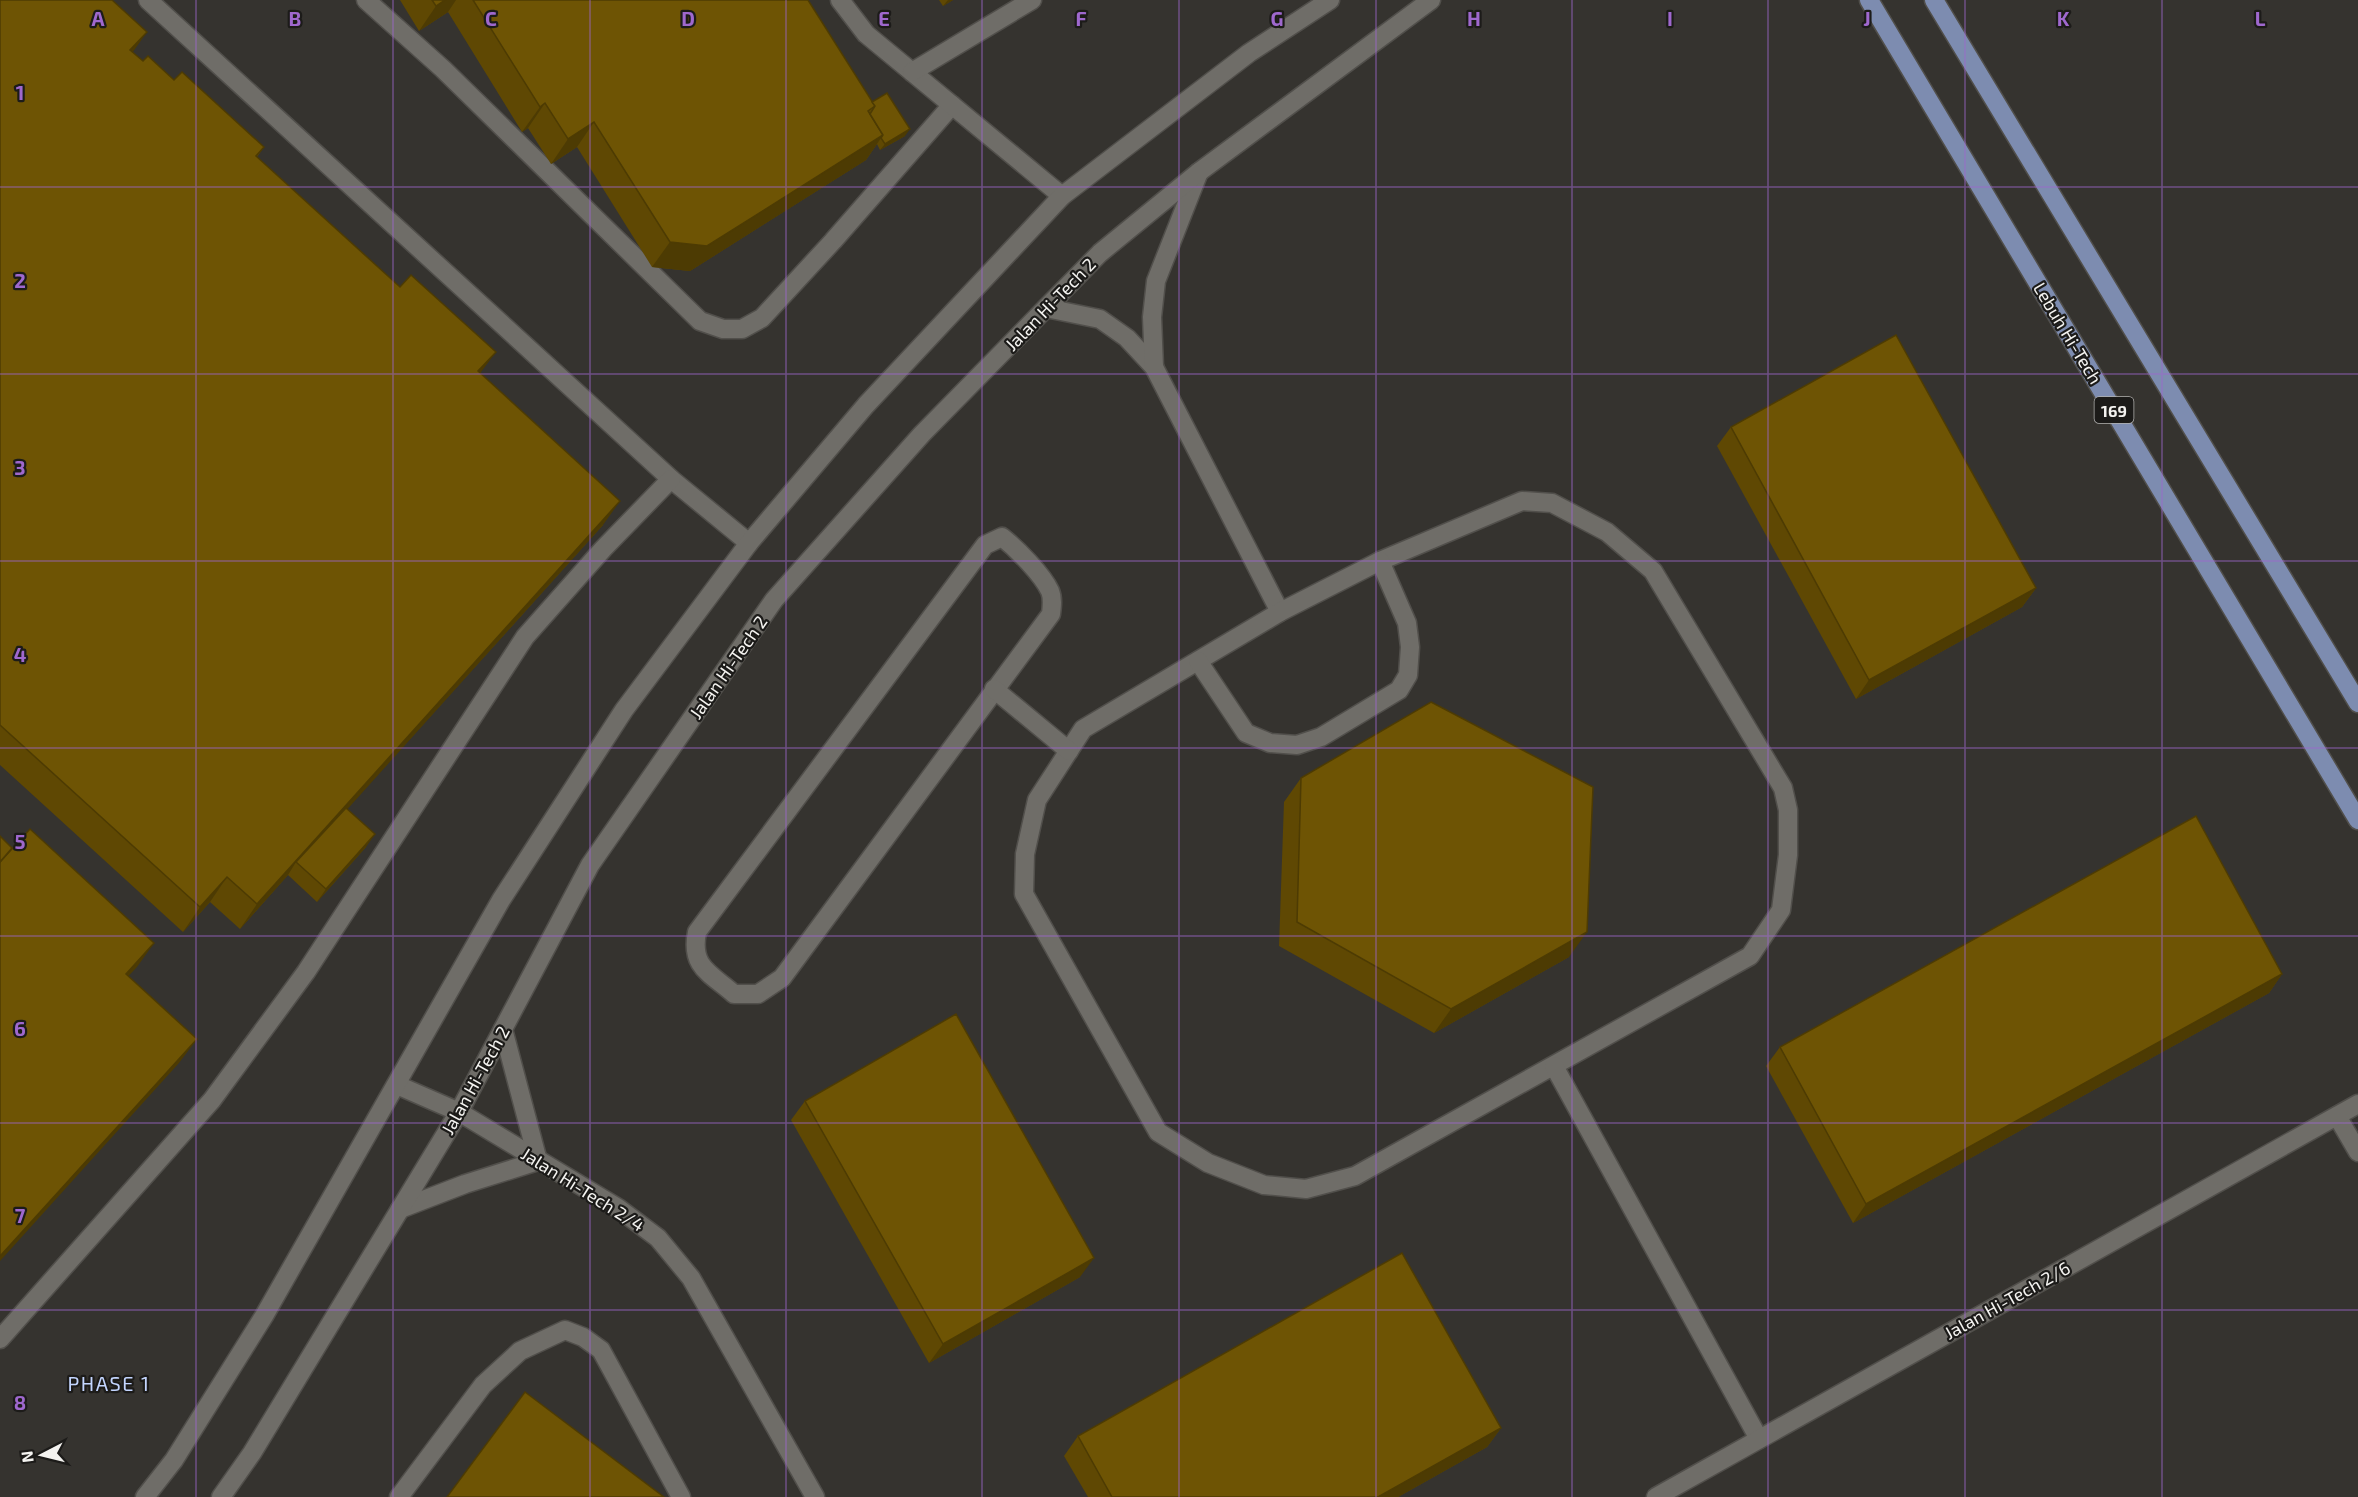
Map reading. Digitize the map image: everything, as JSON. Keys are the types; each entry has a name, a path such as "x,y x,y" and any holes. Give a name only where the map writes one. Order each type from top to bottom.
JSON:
{"main road":[{"name":"Lebuh Hi-Tech","path":"1869,0 2358,820"},
{"path":"1934,0 2358,703"}],"street":[{"path":"148,0 671,479 749,543"},
{"path":"366,0 443,69 700,321 723,329 742,329 762,318 952,105"},
{"path":"840,0 866,34 1062,196"},
{"path":"912,72 1032,0"},
{"path":"145,1497 174,1460 264,1316 501,900 624,710 749,543 866,405 1062,196 1249,53 1330,0"},
{"name":"Jalan Hi-Tech 2","path":"221,1497 252,1453 459,1112 590,865 774,600 922,434 1100,253 1199,172 1431,0"},
{"path":"1154,367 1152,317 1156,281 1199,172"},
{"path":"1046,308 1100,319 1127,338 1154,367 1280,612"},
{"path":"0,1339 212,1100 306,972 525,637 603,549 671,479"},
{"path":"1522,501 1552,503 1607,532 1653,571 1783,788 1788,810 1788,855 1781,910 1750,956 1355,1176 1306,1189 1264,1185 1208,1163 1158,1132 1024,894 1025,854 1037,800 1083,729 1280,612 1380,561 1522,501"},
{"path":"1002,537 1017,549 1050,590 1053,601 1051,614 994,689 782,978 758,994 734,994 698,962 694,948 697,932 985,545 1002,537"},
{"path":"1198,661 1246,733 1270,743 1297,745 1322,737 1399,690 1408,675 1410,647 1407,623 1380,561"},
{"path":"994,689 1069,751"},
{"path":"400,1209 465,1184 538,1161 503,1029"},
{"path":"1554,1066 1759,1439"},
{"name":"Jalan Hi-Tech 2/4","path":"397,1085 459,1112 618,1208 658,1238 691,1278 815,1497"},
{"name":"Jalan Hi-Tech 2/6","path":"1656,1497 2358,1104"},
{"path":"2337,1116 2358,1152"},
{"path":"399,1497 483,1385 520,1351 565,1330 583,1336 601,1350 681,1497"}],"building":[{"path":"0,0 112,0 147,32 130,50 143,61 148,56 174,80 182,72 264,147 256,156 400,287 411,275 496,352 478,371 620,501 257,904 227,877 200,907 0,725"},
{"path":"432,0 445,0 436,6"},
{"path":"473,0 808,0 875,106 868,111 883,135 707,246 670,242 594,122 568,139 545,103 540,107"},
{"path":"887,93 910,129 885,144 881,138 883,135 870,114 875,106 872,102"},
{"path":"1896,335 2036,588 1869,680 1731,427"},
{"path":"1431,702 1593,787 1587,932 1451,1009 1297,922 1301,778"},
{"path":"346,808 375,834 326,889 296,862"},
{"path":"2196,816 2282,974 1866,1204 1780,1047"},
{"path":"30,829 154,943 126,974 197,1039 0,1256 0,862"},
{"path":"0,836 12,848 0,862"},
{"path":"956,1014 1094,1258 943,1344 805,1101"},
{"path":"1402,1253 1501,1428 1378,1497 1112,1497 1078,1436"},
{"path":"525,1392 664,1497 447,1497"}],"district":[{"name":"PHASE 1","path":"109,1383"}]}
